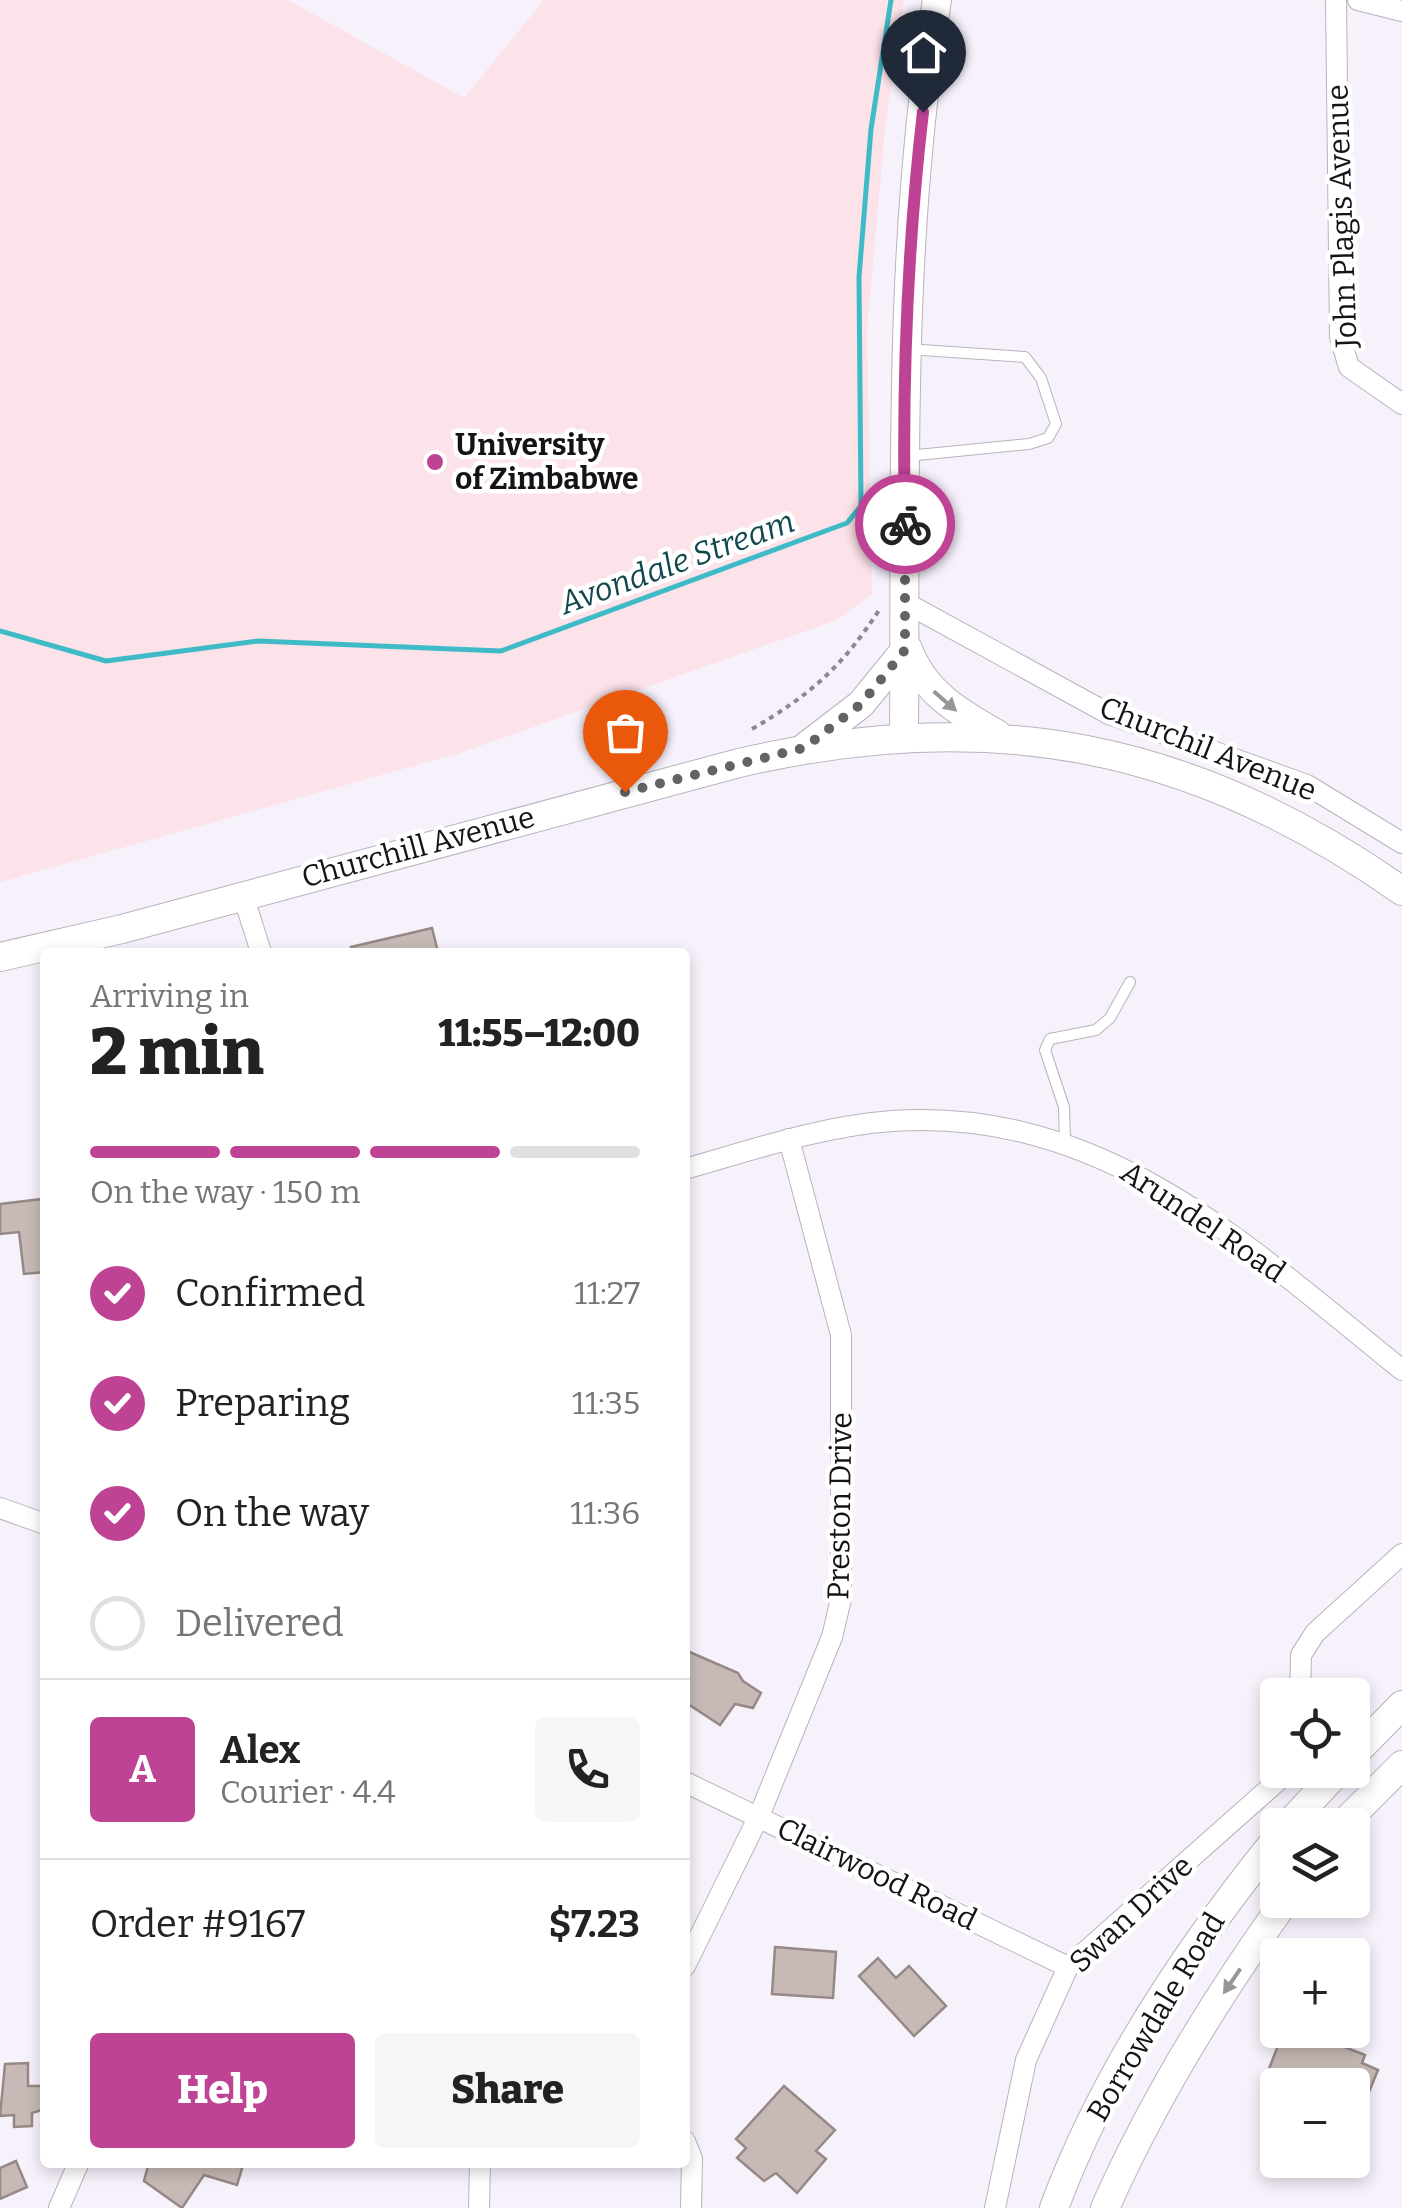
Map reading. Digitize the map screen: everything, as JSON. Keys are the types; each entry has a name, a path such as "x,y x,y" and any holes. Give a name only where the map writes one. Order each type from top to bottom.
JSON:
{"main road":[{"path":"904,737 906,349 914,188 938,0"},
{"path":"905,646 938,696 1006,740"},
{"path":"804,748 861,704 905,646"},
{"name":"Churchill Avenue","path":"0,957 587,801 804,748 904,737 1006,740 1104,752 1197,779 1297,824 1402,891"},
{"path":"1370,1738 1402,1705"},
{"path":"1359,1808 1402,1765"},
{"path":"1304,1808 1323,1788"},
{"name":"Borrowdale Road","path":"1054,2208 1086,2132 1137,2038 1234,1891 1260,1859"},
{"name":"Borrowdale Road","path":"1105,2208 1128,2156 1205,2021 1274,1918"}],"street":[{"name":"John Plagis Avenue","path":"1336,0 1340,337 1349,367 1402,404"},
{"path":"1358,0 1402,10"},
{"name":"Churchil Avenue","path":"906,603 1109,714 1307,785 1402,843"},
{"path":"244,895 260,948"},
{"name":"Arundel Road","path":"690,1167 789,1140 888,1121 986,1124 1066,1142 1166,1190 1228,1232 1402,1370"},
{"name":"Preston Drive","path":"690,1956 759,1816 832,1637 841,1588 841,1335 789,1140"},
{"path":"0,1508 40,1522"},
{"path":"1301,1678 1302,1655 1315,1634 1402,1554"},
{"name":"Clairwood Road","path":"690,1784 1068,1968"},
{"name":"Swan Drive","path":"994,2208 1026,2060 1068,1968 1270,1788"},
{"path":"690,2153 692,2208"},
{"path":"60,2208 77,2168"},
{"path":"479,2208 480,2168"}],"lane":[{"path":"904,456 1029,444 1048,438 1056,424 1041,378 1025,357 906,349"},
{"path":"1066,1142 1064,1107 1045,1050 1050,1039 1096,1030 1110,1018 1130,982"}],"shaded area":[{"name":"University of Zimbabwe","path":"0,0 288,0 464,98 544,0 904,0 885,130 867,330 872,594 837,620 460,753 0,882"}],"building":[{"path":"432,928 437,948 351,948"},
{"path":"40,1199 40,1272 24,1274 19,1232 0,1234 0,1204"},
{"path":"690,1652 738,1673 761,1693 753,1708 735,1704 720,1725 690,1705"},
{"path":"775,1947 836,1952 833,1998 772,1994"},
{"path":"878,1958 896,1978 909,1966 946,2006 914,2036 859,1976"},
{"path":"1277,2048 1347,2048 1365,2055 1362,2063 1378,2070 1370,2090 1370,2068 1269,2068"},
{"path":"28,2063 28,2086 40,2086 40,2111 32,2113 32,2126 14,2127 14,2115 0,2116 5,2064"},
{"path":"784,2086 835,2130 816,2151 826,2159 797,2193 776,2173 764,2181 737,2158 746,2148 736,2139"},
{"path":"16,2161 27,2187 0,2199 0,2168"},
{"path":"147,2168 242,2168 237,2185 204,2175 182,2208 144,2181"}],"waterway":[{"name":"Avondale Stream","path":"0,631 106,661 258,641 501,651 847,523 861,506 859,277 871,129 891,0"}],"way so far":[{"path":"625,792 804,748 861,704 905,650 905,524"}],"place":[{"name":"University of Zimbabwe","path":"435,462"}],"route":[{"path":"905,524 903,417 914,188 923,112"}]}
